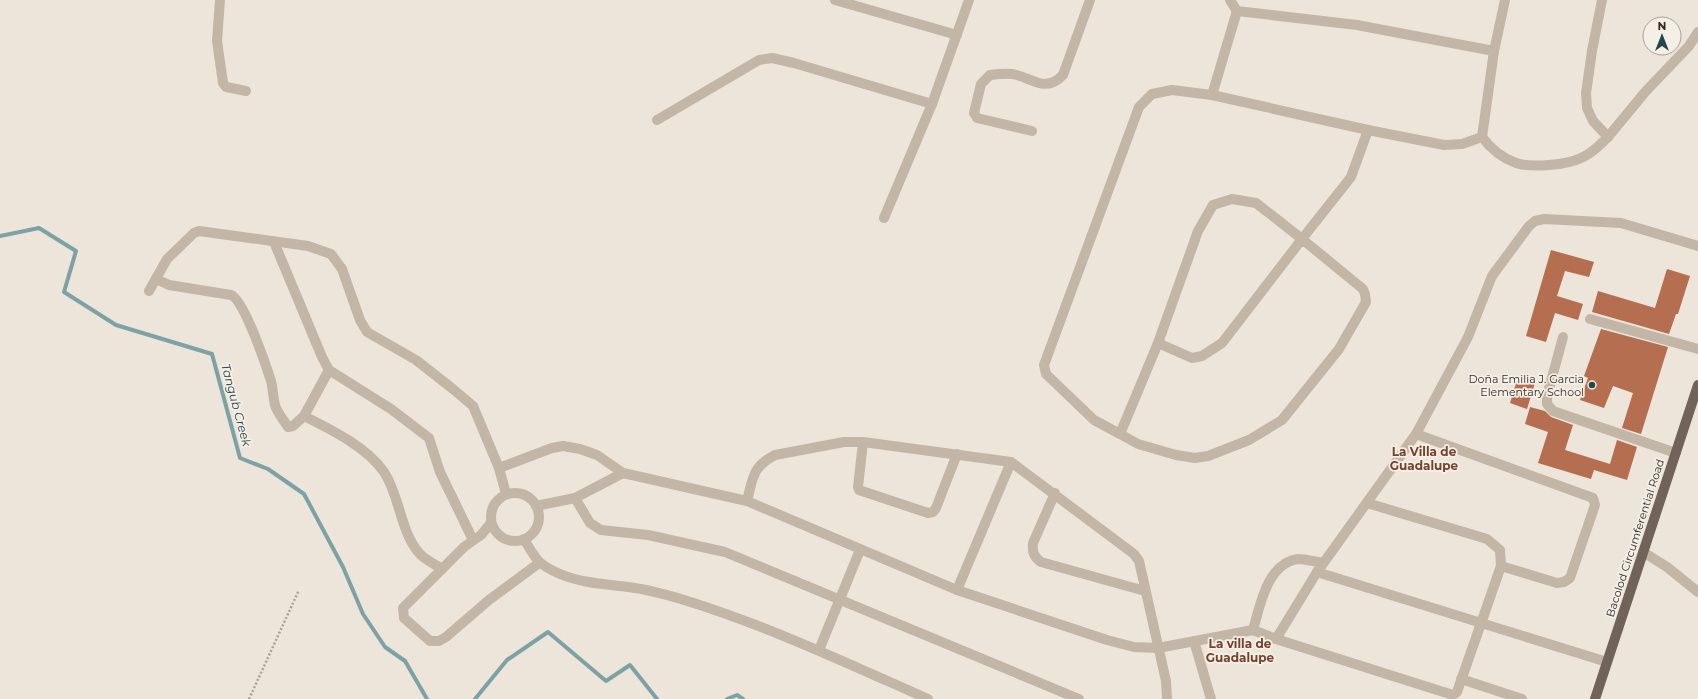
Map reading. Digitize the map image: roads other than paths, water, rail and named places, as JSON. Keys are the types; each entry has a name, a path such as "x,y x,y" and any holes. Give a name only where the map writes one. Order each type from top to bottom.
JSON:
{"main road":[{"name":"Bacolod Circumferential Road","path":"1595,699 1698,385"}],"street":[{"path":"220,0 217,41 223,83 226,87 246,91"},
{"path":"835,0 957,35"},
{"path":"884,218 932,104 969,0"},
{"path":"1032,131 977,118 974,113 981,84 990,75 1012,74 1039,83 1050,84 1057,81 1063,75 1090,0"},
{"path":"1212,95 1237,11 1230,0"},
{"path":"1505,0 1494,51 1482,137 1490,148 1518,163 1552,165 1580,159 1593,151 1608,137 1646,91 1690,46 1698,32"},
{"path":"1602,0 1592,51 1586,93 1586,108 1593,122 1608,137"},
{"path":"1237,11 1357,25 1494,51"},
{"path":"657,120 759,60 772,58 794,63 932,104"},
{"path":"1120,434 1158,343 1198,230 1212,205 1232,199 1256,203 1362,289 1365,294 1366,302 1339,349 1282,420 1249,440 1208,456 1195,458 1176,456 1138,444 1094,420 1046,374 1044,365 1139,107 1152,94 1172,90 1212,95 1368,130 1444,145 1462,144 1482,137"},
{"path":"1158,343 1192,358 1202,356 1222,343 1350,177 1368,130"},
{"path":"1276,639 1323,563 1416,434 1468,337 1492,276 1529,226 1535,221 1544,219 1622,223 1698,246"},
{"path":"149,292 167,258 194,233 199,231 308,246 333,256 342,268 363,326 367,332 416,360 454,389 472,406 499,468 506,494"},
{"path":"274,242 322,357 329,370 391,409 429,438 440,472 472,540"},
{"path":"156,279 169,285 233,296 245,314 257,341 271,380 277,410 288,427 291,428 304,416 329,370"},
{"path":"1590,319 1698,349"},
{"path":"1563,337 1547,396 1547,404 1553,411 1676,453"},
{"path":"304,416 334,431 374,460 383,471 391,485 408,532 418,552 442,569"},
{"path":"1416,434 1593,498 1595,501 1595,505 1570,578 1564,582 1557,583 1501,566"},
{"path":"746,501 756,468 764,461 775,455 844,442 863,442 1011,462 1056,493 1134,554 1139,561 1166,682 1167,699"},
{"path":"863,442 858,487 859,490 928,513 933,512 936,508 957,454"},
{"path":"499,468 541,451 563,446 597,455 623,474 746,501 957,590 1107,640 1134,646 1158,648 1253,630 1276,639 1450,695 1454,695 1457,692 1501,566 1500,550 1487,539 1367,503"},
{"path":"957,590 1011,462"},
{"path":"536,506 575,498 623,474"},
{"path":"512,492 527,496 536,506 539,516 537,525 532,533 524,539 512,540 500,536 495,531 491,523 490,514 493,506 498,499 506,494 512,492"},
{"path":"1056,493 1033,543 1032,551 1036,558 1041,562 1145,591"},
{"path":"575,498 590,523 602,530 648,535 725,552 1079,699"},
{"path":"491,523 481,535 472,540 404,608 402,613 404,618 430,641 439,641 446,637 489,600 539,563"},
{"path":"524,539 539,563 560,574 590,583 629,587 679,598 819,650 928,699"},
{"path":"819,650 860,550"},
{"path":"1643,552 1667,566 1698,592"},
{"path":"1253,630 1263,595 1275,573 1289,562 1299,559 1323,563"},
{"path":"1317,572 1607,662"},
{"path":"1194,641 1211,699"},
{"path":"1461,679 1522,699"}],"waterway":[{"name":"Tangub Creek","path":"0,236 39,228 76,251 64,292 116,325 212,354 240,458 268,469 304,494 343,567 363,614 385,647 405,661 427,699"},
{"name":"Tangub Creek","path":"475,699 507,660 548,632 606,681 630,665 657,699"},
{"name":"Tangub Creek","path":"727,699 737,695 743,699"}],"place":[{"name":"Doña Emilia J. Garcia Elementary School","path":"1592,385"}],"district":[{"name":"La Villa de Guadalupe","path":"1424,459"},
{"name":"La villa de Guadalupe","path":"1240,651"}]}
